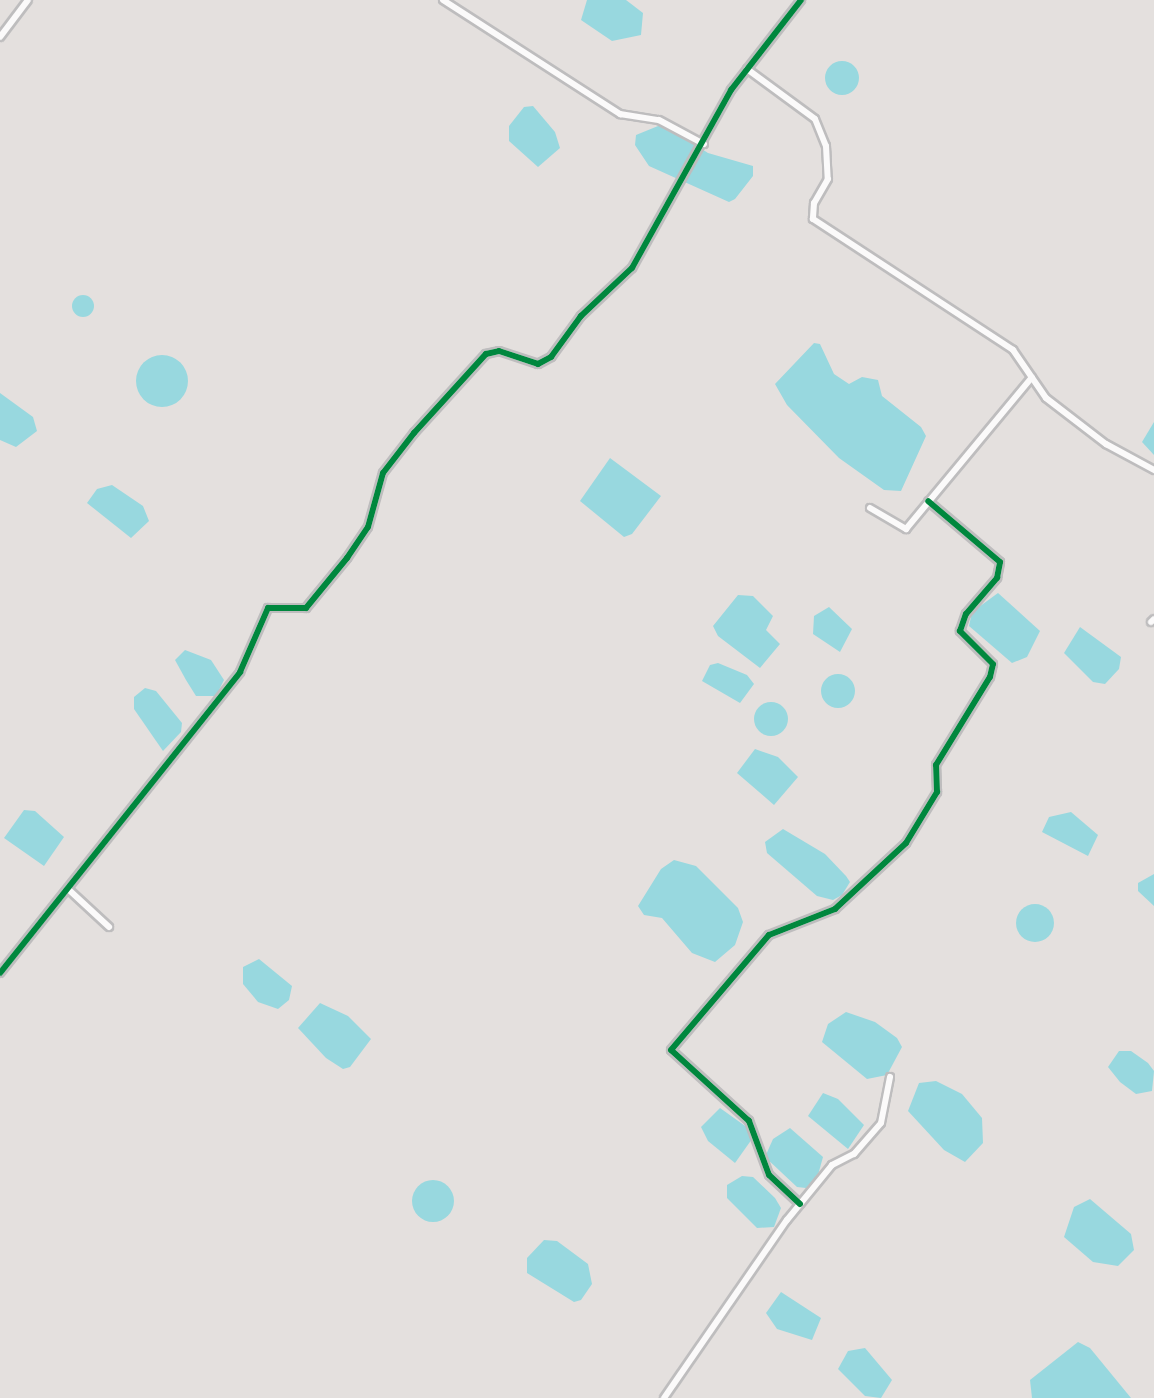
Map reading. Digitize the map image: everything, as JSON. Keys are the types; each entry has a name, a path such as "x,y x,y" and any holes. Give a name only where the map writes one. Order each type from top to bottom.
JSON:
{"street":[{"path":"0,37 28,0"},
{"path":"443,0 620,114 659,120 704,144"},
{"path":"0,973 240,672 268,609 306,608 347,558 368,527 383,473 414,433 486,354 499,351 538,364 557,351 581,316 632,268 747,69 801,0"},
{"path":"747,69 815,118 826,146 828,179 814,203 813,219 971,319 1013,350 1032,377 1070,418 1154,470"},
{"path":"870,508 906,529 1032,377"},
{"path":"800,1204 769,1175 750,1121 671,1050 769,935 835,909 906,843 937,792 936,765 990,677 993,664 960,631 966,614 997,578 1000,562 928,501"},
{"path":"68,889 109,927"},
{"path":"664,1398 800,1204 832,1165 854,1154 880,1124 891,1077"}],"water":[{"path":"587,0 626,0 643,13 641,35 612,41 581,20"},
{"path":"842,61 854,66 859,78 854,90 842,95 830,90 825,78 830,66"},
{"path":"533,106 555,132 560,148 538,167 509,141 509,126 524,107"},
{"path":"663,124 708,153 753,166 753,176 735,199 729,202 649,166 635,145 636,135"},
{"path":"79,295 87,295 94,302 94,310 87,317 79,317 72,310 72,302"},
{"path":"814,343 820,344 834,374 849,384 862,377 878,380 882,396 921,427 926,436 901,491 884,490 839,458 787,405 775,384"},
{"path":"157,355 167,355 181,362 188,381 181,400 167,407 157,407 147,403 140,396 136,386 136,376 140,366 147,359"},
{"path":"0,393 33,417 37,431 16,447 0,440"},
{"path":"1154,422 1154,455 1142,442"},
{"path":"610,458 661,496 632,534 624,537 580,501"},
{"path":"112,485 143,506 149,521 131,538 87,503 97,489"},
{"path":"998,593 1040,631 1027,657 1012,663 969,626 972,612"},
{"path":"738,595 753,596 773,616 766,630 780,644 760,668 718,636 713,626"},
{"path":"829,607 852,629 840,652 813,634 814,616"},
{"path":"1080,627 1121,657 1119,669 1105,684 1093,682 1064,653"},
{"path":"185,650 211,660 224,680 216,696 196,696 175,660"},
{"path":"718,663 747,675 754,684 740,703 702,681 710,665"},
{"path":"838,674 850,679 855,691 850,703 838,708 826,703 821,691 826,679"},
{"path":"145,688 156,691 182,723 181,732 163,751 134,709 134,697"},
{"path":"771,702 783,707 788,719 783,731 771,736 759,731 754,719 759,707"},
{"path":"755,749 778,757 798,777 774,805 737,773"},
{"path":"24,810 35,811 64,837 44,866 4,838"},
{"path":"1071,812 1098,835 1088,856 1042,832 1049,817"},
{"path":"783,829 825,854 846,876 850,882 842,895 833,900 817,896 767,853 765,842"},
{"path":"674,860 696,866 738,908 743,922 735,945 715,962 692,953 662,918 644,915 638,906 661,869"},
{"path":"1154,874 1154,906 1138,891 1138,883"},
{"path":"1035,904 1048,910 1054,923 1048,936 1035,942 1022,936 1016,923 1022,910"},
{"path":"259,959 292,986 289,1000 278,1009 258,1002 243,984 243,967"},
{"path":"320,1003 348,1016 371,1039 350,1067 343,1069 326,1058 298,1028"},
{"path":"846,1012 875,1022 897,1038 902,1047 887,1075 867,1079 822,1042 828,1024"},
{"path":"1119,1051 1131,1051 1148,1063 1154,1071 1152,1091 1136,1094 1120,1082 1108,1067"},
{"path":"936,1081 962,1094 982,1118 983,1143 965,1162 944,1150 908,1111 919,1083"},
{"path":"823,1093 838,1099 864,1125 848,1149 808,1116"},
{"path":"720,1108 748,1128 752,1139 735,1163 708,1141 701,1127"},
{"path":"790,1128 823,1157 818,1175 806,1188 797,1187 765,1157 773,1139"},
{"path":"742,1176 753,1177 775,1198 781,1208 774,1227 757,1228 727,1198 727,1185"},
{"path":"433,1180 441,1181 448,1186 453,1193 453,1209 448,1216 441,1221 433,1222 425,1221 418,1216 413,1209 412,1201 413,1193 418,1186 425,1181"},
{"path":"1090,1199 1131,1234 1134,1250 1118,1266 1093,1262 1064,1237 1074,1207"},
{"path":"544,1240 557,1241 588,1264 592,1284 581,1300 574,1302 527,1273 527,1258"},
{"path":"781,1292 821,1318 812,1340 777,1329 766,1313"},
{"path":"1078,1342 1090,1348 1131,1398 1032,1398 1030,1380"},
{"path":"865,1348 892,1380 881,1398 865,1396 838,1369 848,1351"}],"cycle path":[{"path":"0,973 240,672 268,608 306,608 347,558 368,527 383,473 414,433 486,354 499,351 538,364 551,357 581,316 632,268 731,90 801,0"},
{"path":"800,1204 769,1175 749,1121 671,1050 769,935 835,909 906,843 937,792 936,765 990,677 993,664 960,631 966,614 997,578 1000,562 928,501"}]}
